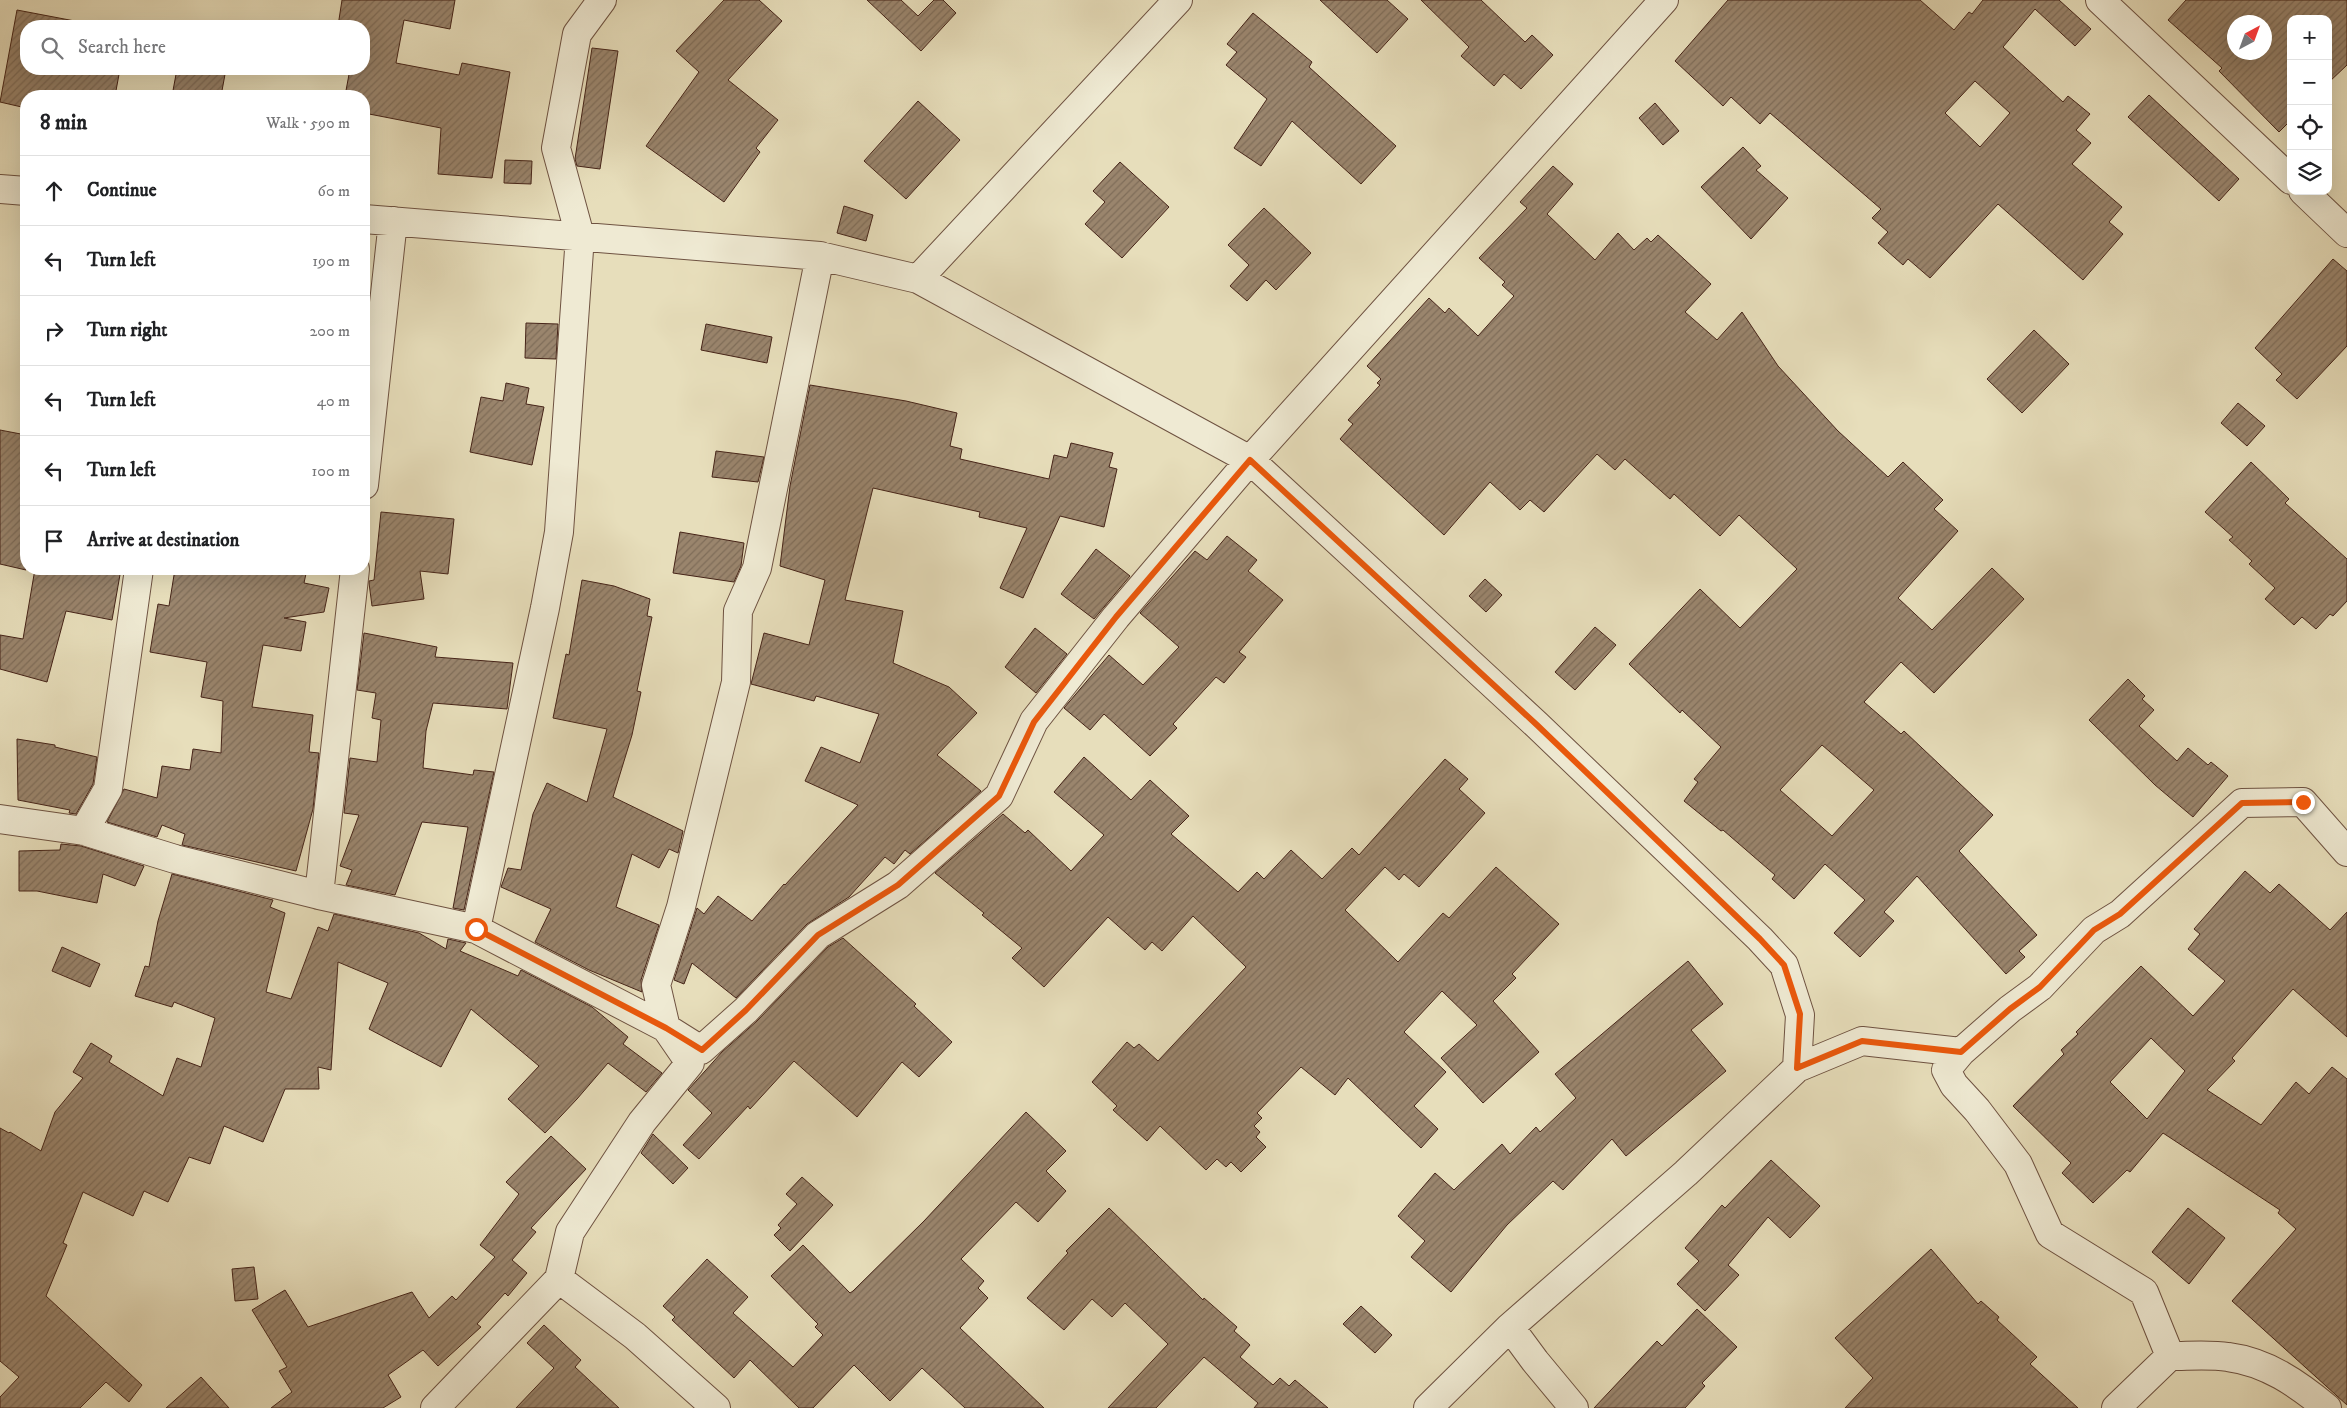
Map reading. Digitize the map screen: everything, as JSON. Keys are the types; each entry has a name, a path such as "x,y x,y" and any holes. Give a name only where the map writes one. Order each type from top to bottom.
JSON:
{"street":[{"path":"476,929 545,608 559,532 580,236 556,148 577,34 602,0"},
{"path":"918,279 1178,0"},
{"path":"0,819 84,831 175,859 319,895 476,929 666,1028 702,1050 746,1010 818,935 898,885 999,796 1034,722 1116,617 1250,460 1664,0"},
{"path":"2100,0 2287,176"},
{"path":"0,189 20,191"},
{"path":"2307,195 2347,233"},
{"path":"370,219 820,256 918,279 1250,460 1537,725 1760,939 1784,965 1800,1014 1797,1068"},
{"path":"370,430 393,221"},
{"path":"435,1408 559,1279 570,1232 642,1122 690,1063 666,1028 656,985 681,907 736,682 738,611 757,568 820,256"},
{"path":"84,831 108,788 138,575"},
{"path":"319,895 353,575"},
{"path":"2170,1356 2144,1292 2050,1234 2018,1164 1977,1110 1954,1085 1946,1070 1961,1052 2010,1009 2040,987 2094,930 2120,914 2242,803 2303,802 2347,852"},
{"path":"1428,1408 1510,1327 1686,1173 1797,1068 1862,1041 1961,1052"},
{"path":"559,1279 635,1336 716,1408"},
{"path":"1510,1327 1574,1408"},
{"path":"2116,1408 2170,1356 2228,1357 2260,1364 2298,1384 2327,1408"}],"building":[{"path":"342,0 455,0 450,29 404,20 396,63 459,75 462,63 510,72 492,178 438,174 441,128 370,114 370,90 346,90 349,75 370,75 370,20 339,20"},
{"path":"724,0 759,0 782,21 728,80 778,120 756,148 760,152 724,202 646,146 699,72 676,51"},
{"path":"867,0 901,0 918,16 934,0 943,0 956,13 921,51"},
{"path":"1320,0 1387,0 1408,19 1377,53"},
{"path":"1421,0 1481,0 1525,42 1532,35 1553,55 1521,89 1504,74 1494,86 1461,56 1469,47"},
{"path":"1728,0 1920,0 1954,30 1969,12 1972,14 1983,0 2059,0 2091,29 2075,46 2035,9 2003,47 2063,102 2068,96 2090,114 2076,130 2091,143 2072,164 2122,207 2109,222 2123,234 2083,280 1998,204 1930,278 1908,259 1903,265 1878,243 1888,232 1872,218 1881,209 1770,113 1760,124 1731,97 1723,106 1675,61","holes":["1975,81 2010,113 1980,147 1945,113"]},
{"path":"2186,0 2347,0 2347,65 2332,79 2332,15 2287,15 2287,124 2279,132 2219,71 2222,68 2168,20"},
{"path":"17,10 70,20 20,20 20,75 119,75 116,90 20,90 20,107 0,102"},
{"path":"1253,13 1312,62 1309,67 1396,146 1361,184 1292,121 1261,166 1234,148 1267,99 1226,65 1237,52 1227,44"},
{"path":"592,48 618,51 600,169 577,166 575,159"},
{"path":"176,75 225,75 222,90 173,90"},
{"path":"2149,95 2239,179 2219,201 2128,117"},
{"path":"918,101 960,140 906,199 864,161"},
{"path":"1655,103 1679,131 1663,145 1639,118"},
{"path":"1743,147 1761,166 1756,170 1788,198 1751,239 1701,187"},
{"path":"505,160 532,161 531,184 504,183"},
{"path":"1120,162 1169,207 1122,258 1085,224 1105,202 1093,191"},
{"path":"1553,166 1573,184 1547,214 1595,260 1618,233 1634,250 1647,238 1651,242 1658,235 1711,284 1685,312 1717,340 1742,312 1778,366 1838,431 1888,477 1903,462 1943,500 1934,509 1958,531 1898,598 1932,630 1992,568 2024,599 1934,693 1901,662 1864,702 1901,734 1904,731 1993,815 1959,851 2037,935 2019,951 2025,957 2006,974 1917,876 1884,912 1894,921 1860,957 1834,933 1865,900 1825,864 1794,899 1772,879 1775,875 1723,830 1721,831 1684,801 1698,782 1694,779 1721,747 1682,710 1680,713 1629,664 1700,589 1740,628 1797,569 1739,515 1720,536 1674,494 1670,499 1625,459 1615,470 1597,454 1544,512 1530,500 1520,510 1490,482 1444,535 1340,439 1353,424 1348,420 1380,385 1377,383 1381,379 1367,366 1429,298 1445,313 1449,308 1478,336 1514,296 1502,285 1505,282 1479,258 1527,208 1520,202","holes":["1822,745 1874,790 1832,836 1780,790"]},
{"path":"844,206 873,215 866,241 837,233"},
{"path":"1264,208 1311,253 1276,290 1266,280 1247,301 1230,286 1249,265 1228,245"},
{"path":"2333,259 2347,271 2347,346 2297,399 2276,380 2282,374 2255,348"},
{"path":"526,323 558,324 556,359 525,358"},
{"path":"706,324 772,337 767,363 701,350"},
{"path":"2034,330 2069,364 2022,413 1987,379"},
{"path":"506,383 529,388 526,404 544,407 532,465 470,452 481,397 503,401"},
{"path":"810,385 906,401 957,413 950,446 962,449 960,459 1049,479 1054,455 1067,458 1071,443 1113,453 1109,467 1117,469 1104,527 1060,516 1023,598 1000,588 1027,528 979,517 980,512 873,488 845,600 903,611 893,663 949,687 977,713 937,755 981,791 910,854 905,850 894,864 885,857 849,897 807,924 736,998 692,963 684,984 674,980 697,908 704,914 718,896 752,921 858,805 805,781 821,747 860,763 879,714 816,696 814,701 751,684 764,633 809,645 825,580 780,566 790,486"},
{"path":"2238,403 2265,426 2247,446 2221,423"},
{"path":"0,430 20,434 20,569 0,564"},
{"path":"716,451 764,457 758,482 712,477"},
{"path":"2251,462 2289,499 2285,503 2347,559 2347,601 2333,616 2330,614 2316,629 2302,617 2294,625 2265,599 2275,588 2249,564 2252,561 2229,540 2233,537 2205,512"},
{"path":"381,512 454,519 448,574 420,571 424,599 372,606 369,581 374,580"},
{"path":"680,532 744,543 741,566 734,582 673,573"},
{"path":"1227,536 1257,560 1248,571 1283,600 1239,652 1246,657 1224,683 1216,677 1173,724 1177,728 1150,756 1104,714 1090,730 1064,708 1109,655 1143,685 1179,647 1140,613 1195,551 1207,560"},
{"path":"1096,549 1130,576 1094,619 1061,594"},
{"path":"34,575 120,575 112,620 66,611 47,682 0,669 0,635 23,639"},
{"path":"174,575 306,575 304,583 329,588 324,612 284,618 306,622 301,651 263,645 252,707 313,715 309,752 319,753 313,809 296,871 182,845 185,834 162,825 157,837 107,822 124,789 157,798 162,766 190,770 193,749 221,753 223,701 201,697 207,662 150,652 158,604 169,606"},
{"path":"1485,579 1502,595 1486,612 1469,596"},
{"path":"582,580 614,586 650,599 647,616 652,617 637,691 641,692 632,735 613,797 683,831 678,853 669,849 659,868 632,854 616,907 659,925 641,980 642,992 589,970 535,942 551,909 501,887 508,868 521,870 533,814 547,783 587,802 607,729 553,718 566,654 569,655"},
{"path":"1595,627 1616,645 1575,690 1555,672"},
{"path":"1035,628 1067,654 1036,693 1005,667"},
{"path":"364,633 437,647 435,657 513,663 507,709 433,703 426,731 423,768 473,775 474,770 494,772 464,910 453,908 468,827 422,822 395,895 346,885 352,870 340,866 359,815 344,813 350,758 377,762 381,720 372,718 376,693 357,690"},
{"path":"2128,679 2145,696 2142,699 2154,710 2139,726 2177,761 2188,748 2208,765 2211,762 2228,776 2193,817 2155,785 2089,720"},
{"path":"17,739 55,745 55,747 97,757 93,784 76,814 69,813 70,810 18,800"},
{"path":"1084,757 1131,800 1150,780 1189,816 1171,834 1238,892 1257,872 1264,879 1291,850 1322,879 1352,848 1359,855 1445,759 1468,779 1459,789 1485,813 1419,887 1404,874 1399,880 1385,867 1345,910 1398,962 1443,913 1449,918 1496,867 1559,924 1512,974 1516,978 1493,1001 1539,1052 1483,1103 1441,1058 1477,1025 1442,991 1404,1032 1446,1072 1414,1106 1438,1129 1421,1148 1348,1078 1335,1095 1301,1067 1257,1113 1262,1118 1254,1126 1260,1132 1256,1137 1266,1147 1241,1172 1231,1162 1226,1167 1217,1159 1206,1170 1160,1126 1147,1141 1113,1110 1117,1106 1092,1082 1127,1042 1134,1048 1139,1044 1158,1061 1246,967 1193,916 1162,951 1152,942 1145,950 1108,917 1044,987 1012,958 1022,948 982,915 984,913 935,873 1003,814 1025,833 1028,830 1071,871 1104,835 1054,792"},
{"path":"61,844 81,846 144,866 135,886 103,874 97,903 37,891 19,891 19,851 60,850"},
{"path":"2245,871 2270,893 2279,884 2330,930 2347,912 2347,1037 2293,989 2232,1058 2235,1061 2207,1090 2261,1125 2296,1082 2309,1094 2332,1067 2347,1079 2347,1405 2232,1301 2296,1229 2278,1213 2280,1210 2163,1133 2130,1172 2127,1170 2093,1203 2062,1173 2071,1163 2013,1106 2064,1054 2061,1050 2078,1034 2076,1032 2141,966 2193,1016 2225,981 2188,949 2200,934 2194,929","holes":["2151,1038 2185,1071 2147,1119 2110,1082"]},
{"path":"172,874 273,900 270,907 285,913 266,992 291,999 318,927 328,931 334,914 419,933 446,949 448,939 466,943 460,951 518,976 521,970 592,1007 628,1037 623,1044 662,1073 646,1092 608,1063 545,1133 508,1099 539,1066 471,1009 441,1067 369,1029 388,983 338,962 331,1070 318,1067 319,1089 285,1089 263,1142 224,1126 210,1164 189,1157 168,1202 144,1191 133,1216 83,1192 63,1243 67,1245 46,1296 142,1385 129,1402 106,1382 80,1408 0,1408 0,1397 19,1377 0,1361 0,1128 41,1151 55,1112 83,1078 73,1072 91,1043 112,1056 109,1062 163,1096 177,1058 201,1067 215,1018 174,1002 172,1007 135,996 145,966 149,967 158,921"},
{"path":"843,938 916,1004 914,1006 952,1042 919,1077 902,1062 857,1117 794,1061 750,1109 748,1106 699,1159 683,1145 712,1113 688,1090 722,1052 757,1021 828,947"},
{"path":"62,947 100,964 90,987 52,971"},
{"path":"1688,961 1723,1004 1691,1030 1726,1071 1626,1156 1612,1139 1563,1190 1553,1181 1507,1225 1451,1292 1411,1257 1425,1241 1398,1216 1435,1173 1454,1190 1502,1144 1510,1154 1536,1127 1540,1132 1576,1098 1555,1074"},
{"path":"1026,1112 1066,1151 1046,1171 1066,1191 1038,1222 1016,1202 961,1259 984,1281 978,1288 988,1298 960,1328 1044,1408 965,1408 922,1368 890,1401 854,1365 813,1408 799,1408 750,1360 734,1378 672,1320 675,1317 663,1306 707,1259 748,1297 733,1313 793,1367 823,1335 815,1327 818,1324 771,1276 803,1245 850,1293 924,1221"},
{"path":"653,1134 688,1168 673,1184 641,1153"},
{"path":"551,1136 586,1169 531,1228 536,1232 512,1260 527,1273 508,1296 505,1293 477,1324 481,1327 438,1366 423,1350 388,1375 401,1397 383,1408 271,1408 292,1392 279,1371 287,1367 252,1310 285,1290 308,1327 412,1292 429,1318 452,1296 456,1300 495,1257 480,1245 519,1194 506,1182"},
{"path":"1771,1160 1820,1206 1790,1238 1768,1217 1728,1265 1739,1275 1705,1311 1677,1284 1699,1261 1685,1248 1722,1205 1725,1208"},
{"path":"802,1177 833,1205 790,1251 774,1235 781,1228 778,1225 797,1204 786,1194"},
{"path":"1109,1208 1203,1300 1204,1298 1237,1327 1234,1331 1250,1345 1240,1357 1273,1385 1280,1378 1289,1386 1295,1380 1328,1408 1254,1408 1258,1403 1204,1357 1156,1408 1108,1408 1168,1344 1125,1303 1112,1317 1092,1299 1064,1330 1027,1298 1068,1253 1066,1251"},
{"path":"2188,1208 2225,1238 2189,1284 2152,1252"},
{"path":"1931,1249 1978,1304 1981,1301 1999,1317 1997,1320 2037,1357 2030,1364 2078,1408 1845,1408 1873,1378 1835,1338"},
{"path":"254,1267 258,1299 235,1301 232,1269"},
{"path":"1361,1306 1392,1335 1375,1353 1343,1324"},
{"path":"1697,1309 1737,1347 1702,1383 1705,1386 1685,1408 1594,1408 1657,1341 1662,1346"},
{"path":"544,1325 581,1360 575,1367 619,1408 516,1408 554,1368 527,1343"},
{"path":"201,1377 229,1408 166,1408"}],"route":[{"path":"476,929 666,1028 702,1050 746,1010 818,935 898,885 999,796 1034,722 1116,617 1250,460 1537,725 1760,939 1784,965 1800,1014 1797,1068 1862,1041 1961,1052 2010,1009 2040,987 2094,930 2120,914 2242,803 2303,802"}]}
